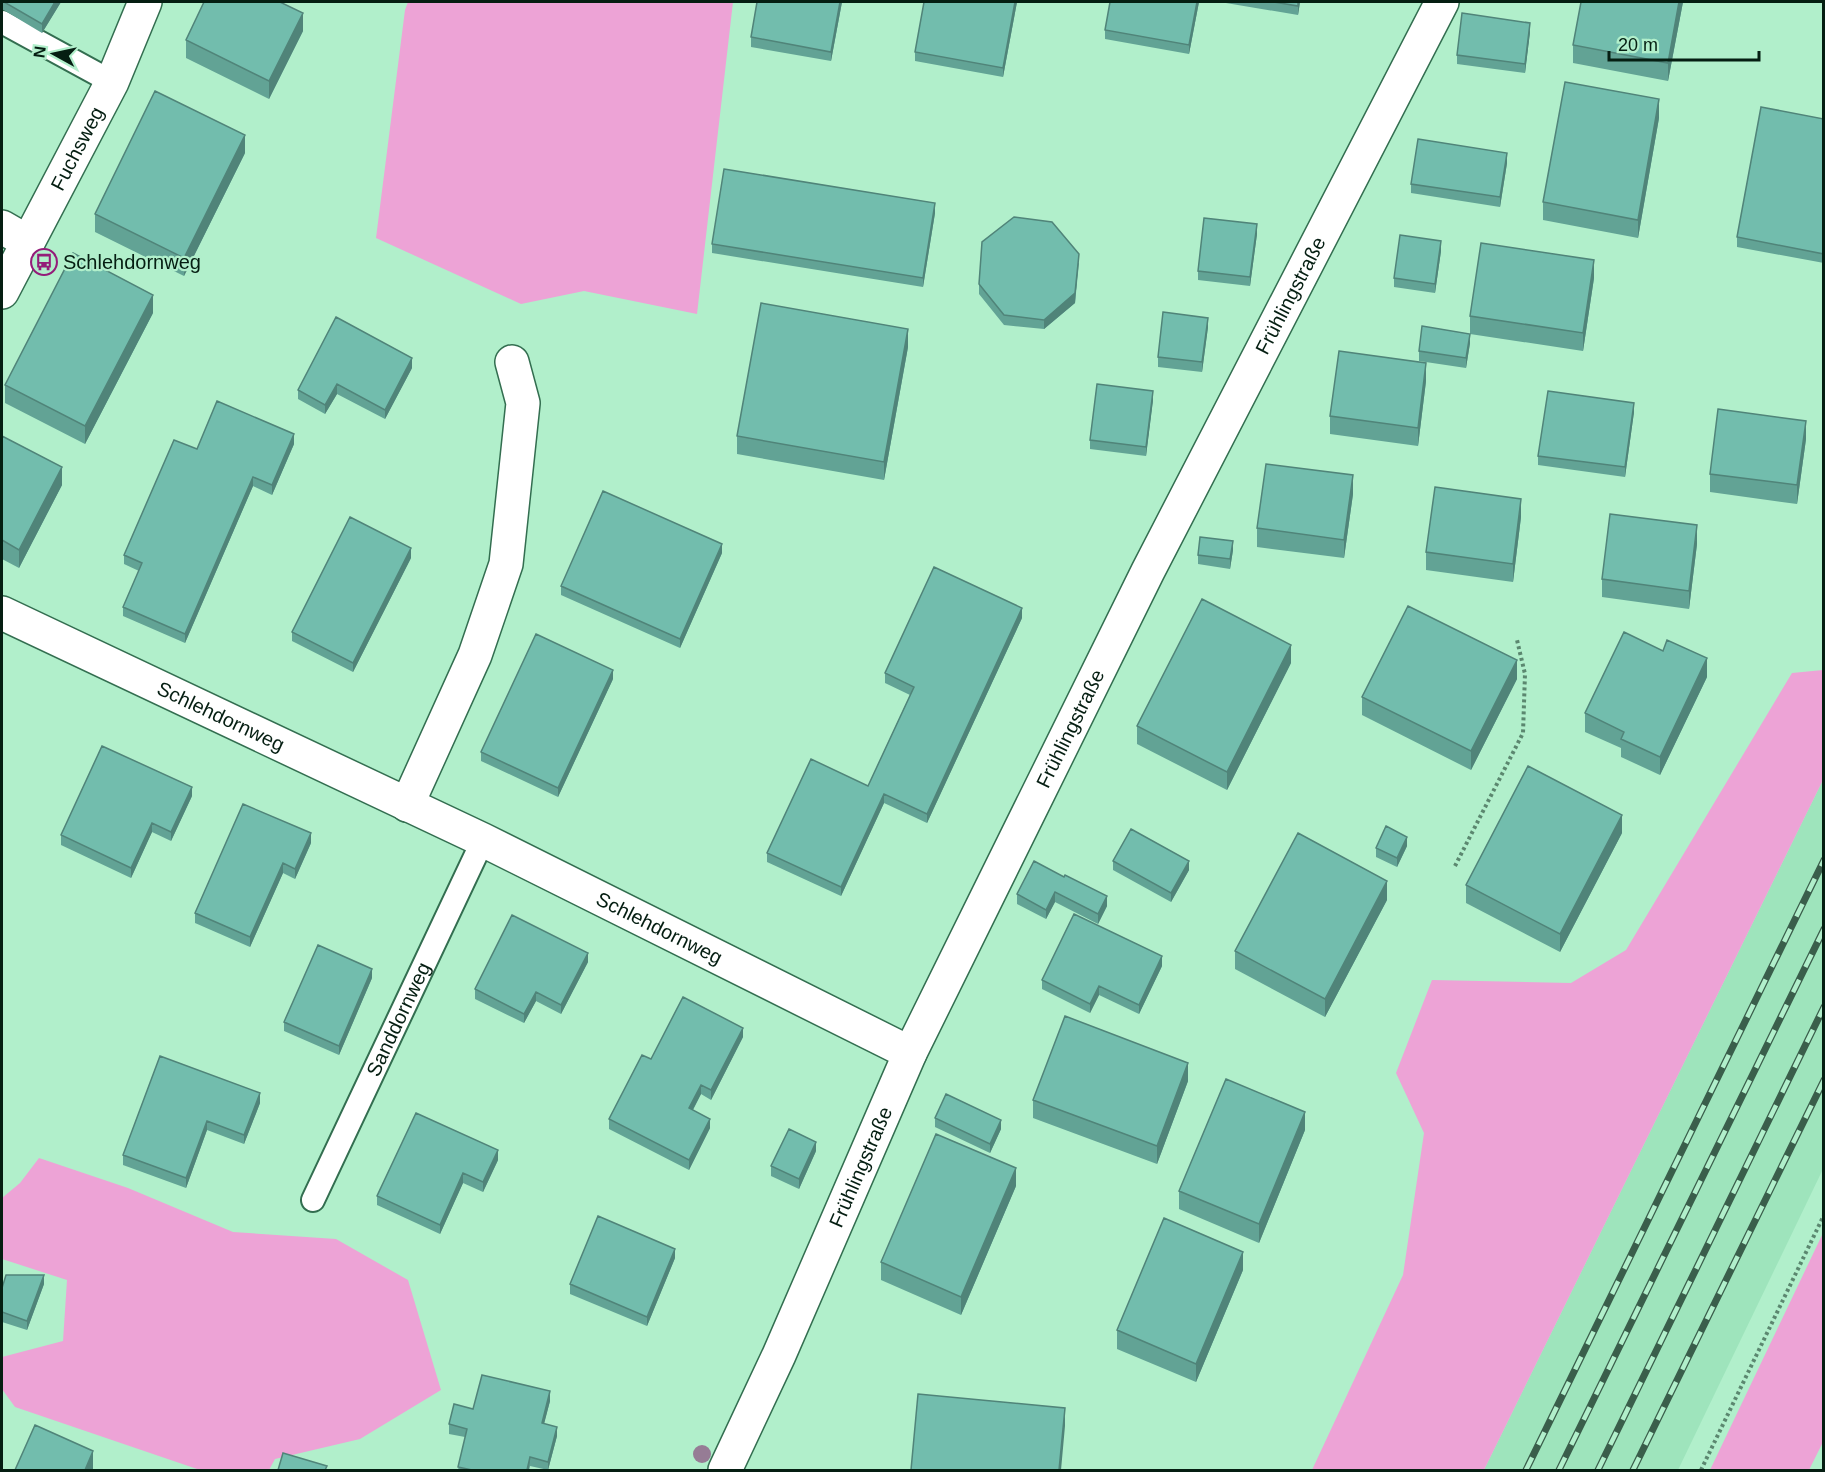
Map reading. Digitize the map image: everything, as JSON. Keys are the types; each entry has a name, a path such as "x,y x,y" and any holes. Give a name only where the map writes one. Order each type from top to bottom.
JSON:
{"street":[{"name":"Fuchsweg","path":"2,292 15,234 112,82 145,2"},
{"name":"Frühlingstraße","path":"725,1470 779,1355 910,1053 1148,571 1442,2"},
{"path":"406,805 475,655 506,564 523,403 512,362"},
{"name":"Schlehdornweg","path":"2,613 483,840 910,1053"}],"lane":[{"path":"2,22 112,82"},
{"name":"Sanddornweg","path":"313,1200 483,840"}],"path":[{"path":"1455,866 1523,733 1525,674 1517,640"},
{"path":"1701,1470 1824,1215"}],"shaded area":[{"path":"408,2 733,2 697,314 584,291 521,304 376,238 405,10"},
{"path":"1823,670 1823,780 1484,1470 1312,1470 1403,1275 1424,1133 1396,1073 1432,980 1571,983 1626,950 1792,673"},
{"path":"1823,780 1823,1169 1678,1470 1484,1470"},
{"path":"39,1158 128,1188 233,1232 336,1239 408,1280 441,1390 360,1439 275,1459 269,1470 200,1470 15,1407 2,1389 2,1357 63,1341 67,1280 2,1259 2,1198 20,1183"},
{"path":"1823,1233 1823,1442 1809,1470 1710,1470"}],"building":[{"path":"4,2 55,2 42,24"},
{"path":"204,2 280,2 303,13 269,81 186,40"},
{"path":"757,2 840,2 831,52 751,37"},
{"path":"924,2 1015,2 1003,68 915,52"},
{"path":"1110,2 1197,2 1189,45 1105,30"},
{"path":"1274,2 1298,2 1298,6"},
{"path":"1581,2 1679,2 1668,63 1573,45"},
{"path":"1462,13 1530,23 1525,64 1457,55"},
{"path":"1565,82 1659,99 1638,220 1543,202"},
{"path":"155,91 245,135 184,258 95,214"},
{"path":"1761,107 1824,119 1824,254 1737,237"},
{"path":"1418,139 1507,153 1500,197 1411,184"},
{"path":"724,169 935,203 923,278 712,244"},
{"path":"1014,217 1052,222 1079,254 1075,293 1044,320 1004,315 979,284 982,242"},
{"path":"1204,218 1257,224 1250,277 1198,271"},
{"path":"1400,235 1441,241 1435,284 1394,278"},
{"path":"1481,243 1594,260 1583,333 1470,316"},
{"path":"73,253 153,295 85,426 5,385"},
{"path":"761,303 908,329 884,462 737,436"},
{"path":"1163,312 1208,318 1202,362 1158,357"},
{"path":"336,317 412,358 385,410 337,384 325,405 298,390"},
{"path":"1422,326 1470,334 1466,358 1419,351"},
{"path":"1339,351 1426,363 1418,428 1330,416"},
{"path":"1097,384 1153,391 1146,447 1090,440"},
{"path":"1548,391 1634,403 1625,467 1538,456"},
{"path":"217,401 294,434 272,485 253,477 185,634 123,607 142,563 124,555 174,440 197,449"},
{"path":"1718,409 1806,421 1797,485 1710,474"},
{"path":"2,436 62,467 19,550 2,540"},
{"path":"1266,464 1353,475 1344,540 1257,528"},
{"path":"1435,487 1521,499 1513,564 1426,552"},
{"path":"603,491 722,544 680,639 561,586"},
{"path":"1610,514 1697,525 1689,591 1602,579"},
{"path":"350,517 411,548 353,663 292,632"},
{"path":"1200,537 1233,541 1230,559 1198,555"},
{"path":"934,567 1022,608 927,814 884,794 841,887 767,853 811,759 868,786 914,687 885,673"},
{"path":"1202,599 1291,645 1227,772 1137,726"},
{"path":"1408,606 1517,660 1471,751 1362,697"},
{"path":"1624,632 1663,651 1667,640 1707,658 1660,757 1621,739 1624,732 1585,713"},
{"path":"536,634 613,670 558,788 481,752"},
{"path":"102,746 192,787 171,832 152,823 131,868 61,835"},
{"path":"1528,766 1622,815 1560,934 1466,885"},
{"path":"243,804 311,833 295,869 283,863 250,937 195,913"},
{"path":"1386,826 1407,837 1397,858 1376,848"},
{"path":"1131,829 1189,861 1171,893 1113,861"},
{"path":"1298,833 1387,881 1325,999 1235,951"},
{"path":"1034,861 1107,896 1098,914 1055,892 1046,910 1017,894"},
{"path":"1074,914 1162,956 1139,1005 1099,986 1090,1004 1042,980"},
{"path":"512,915 588,953 561,1005 536,992 524,1014 475,989"},
{"path":"318,945 372,969 339,1046 284,1022"},
{"path":"683,997 743,1028 711,1090 701,1085 689,1108 710,1119 689,1160 609,1119 642,1055 651,1059"},
{"path":"1065,1016 1188,1063 1157,1146 1033,1100"},
{"path":"160,1056 260,1093 244,1135 207,1121 186,1178 123,1155"},
{"path":"1226,1079 1305,1112 1259,1224 1179,1191"},
{"path":"946,1094 1001,1120 990,1144 935,1118"},
{"path":"416,1113 498,1150 483,1182 463,1173 440,1225 377,1196"},
{"path":"789,1129 816,1142 799,1179 771,1166"},
{"path":"936,1134 1016,1168 961,1297 881,1262"},
{"path":"598,1216 675,1249 647,1317 570,1284"},
{"path":"1164,1218 1243,1252 1196,1364 1117,1330"},
{"path":"6,1275 44,1275 27,1321 2,1312 2,1288"},
{"path":"482,1375 550,1391 542,1423 557,1427 548,1462 530,1457 527,1470 472,1470 458,1467 467,1429 449,1424 454,1404 473,1409"},
{"path":"918,1394 1065,1408 1059,1470 911,1470"},
{"path":"35,1425 93,1451 85,1470 15,1470"},
{"path":"283,1453 327,1466 325,1470 278,1470"}],"railway":[{"path":"1526,1470 1824,860"},
{"path":"1559,1470 1824,929"},
{"path":"1598,1470 1824,1007"},
{"path":"1633,1470 1824,1080"}],"place":[{"name":"Schlehdornweg","path":"44,262"}]}
